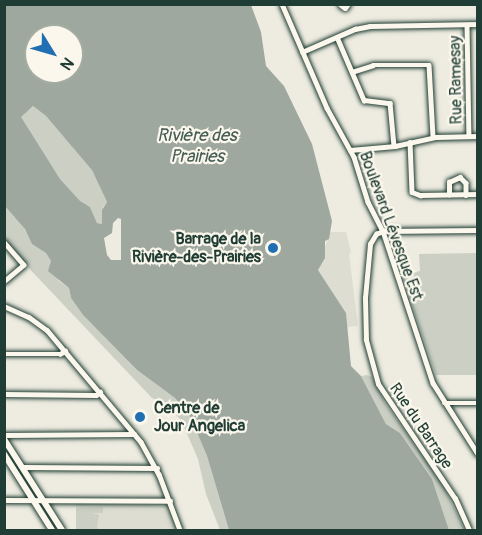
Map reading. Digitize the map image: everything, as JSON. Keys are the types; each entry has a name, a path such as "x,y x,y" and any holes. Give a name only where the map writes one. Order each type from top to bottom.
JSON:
{"main road":[{"path":"4,437 45,500 62,531"},
{"path":"4,454 35,500 52,531"}],"street":[{"name":"Boulevard Lévesque Est","path":"282,4 327,108 350,150 368,202 383,231 433,382 477,454"},
{"path":"340,4 345,8 348,4"},
{"name":"Rue Ramesay","path":"468,24 469,136"},
{"path":"302,52 370,26 477,24"},
{"path":"337,37 364,99 390,103 393,146"},
{"path":"352,72 373,64 429,64 433,137"},
{"path":"350,150 393,146 433,137 477,136"},
{"path":"410,142 412,192 420,195 477,194"},
{"path":"449,195 449,182 460,177 466,183 466,195"},
{"path":"383,231 477,230"},
{"name":"Rue du Barrage","path":"383,231 376,234 370,244 365,298 366,340 372,368 390,405 455,499 469,530"},
{"path":"4,242 24,265 4,282"},
{"path":"4,314 6,306 40,324 100,392 134,434 157,468 180,531"},
{"path":"4,354 60,354 65,351"},
{"path":"4,394 96,395 100,392"},
{"path":"444,403 477,403"},
{"path":"4,437 134,434"},
{"path":"4,468 13,467"},
{"path":"23,467 157,468"},
{"path":"4,500 170,501"}],"shaded area":[{"path":"33,106 46,116 92,169 107,202 103,207 102,224 97,223 90,207 80,202 60,179 20,117"},
{"path":"4,202 25,229 32,243 46,253 51,261 50,268 59,281 69,288 71,298 83,315 137,370 175,398 190,416 207,456 229,530 220,530 206,494 198,459 181,420 164,403 152,398 5,243"},
{"path":"330,232 346,232 351,252 349,254 358,326 347,327 346,313 318,270"},
{"path":"477,253 477,375 436,375 402,275 420,271 419,254"},
{"path":"361,376 372,377 385,403 443,485 465,530 449,530 432,479 400,433 386,424"},
{"path":"76,503 168,506 177,530 76,530"},
{"path":"103,507 103,513 92,513 99,515 97,527 99,530 76,530 76,508"}],"water":[{"name":"Rivière des Prairies","path":"5,4 251,5 261,32 266,66 284,86 312,144 332,221 329,239 325,241 325,258 318,270 346,313 351,366 361,376 386,424 400,433 432,479 449,530 229,530 207,456 190,416 175,398 137,370 83,315 71,298 69,288 48,271 51,261 46,253 32,244 25,229 5,206","holes":["33,106 46,116 92,170 107,202 102,210 102,224 97,223 90,207 80,201 60,179 21,117","118,218 121,219 121,260 111,260 107,255 104,238 112,233 113,223"]}],"place":[{"name":"Barrage de la Rivière-des-Prairies","path":"273,248"},
{"name":"Centre de Jour Angelica","path":"140,417"}]}
